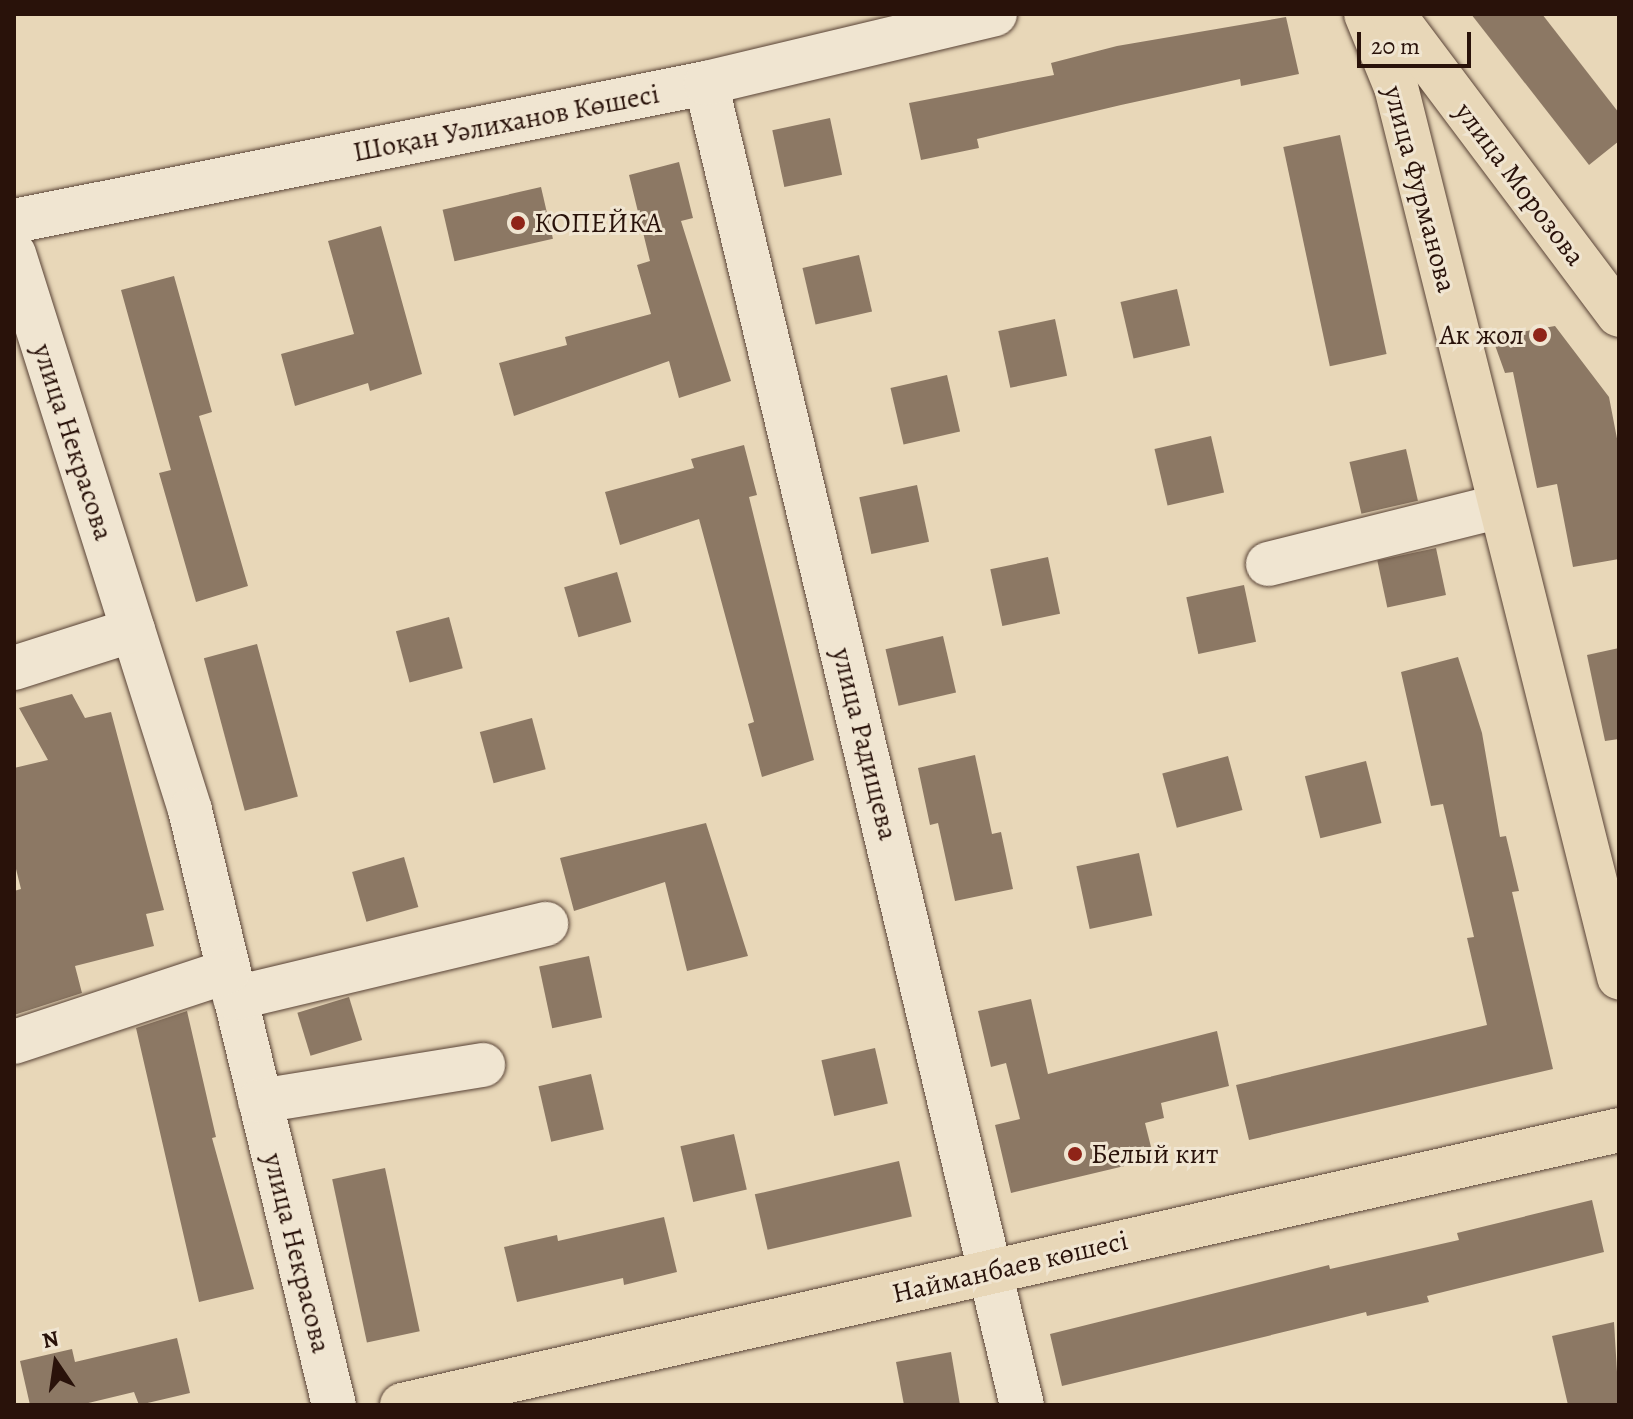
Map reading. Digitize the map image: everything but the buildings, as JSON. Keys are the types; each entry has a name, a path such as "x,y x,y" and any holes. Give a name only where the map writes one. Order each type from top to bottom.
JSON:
{"main road":[{"name":"улица Фурманова","path":"1366,14 1396,87 1619,977"},
{"name":"улица Морозова","path":"1393,14 1619,315"},
{"name":"Найманбаев көшесі","path":"402,1405 1619,1130"}],"street":[{"name":"Шоқан Уәлиханов Көшесі","path":"14,221 706,83 995,14"},
{"name":"улица Радищева","path":"706,83 1022,1405"},
{"name":"улица Некрасова","path":"14,254 190,810 334,1405"},
{"path":"1268,564 1500,506"},
{"path":"14,668 133,630"},
{"path":"14,1042 232,984 546,924"},
{"path":"260,1101 483,1065"}],"place":[{"name":"КОПЕЙКА","path":"518,223"},
{"name":"Ак жол","path":"1540,335"},
{"name":"Белый кит","path":"1075,1154"}]}
